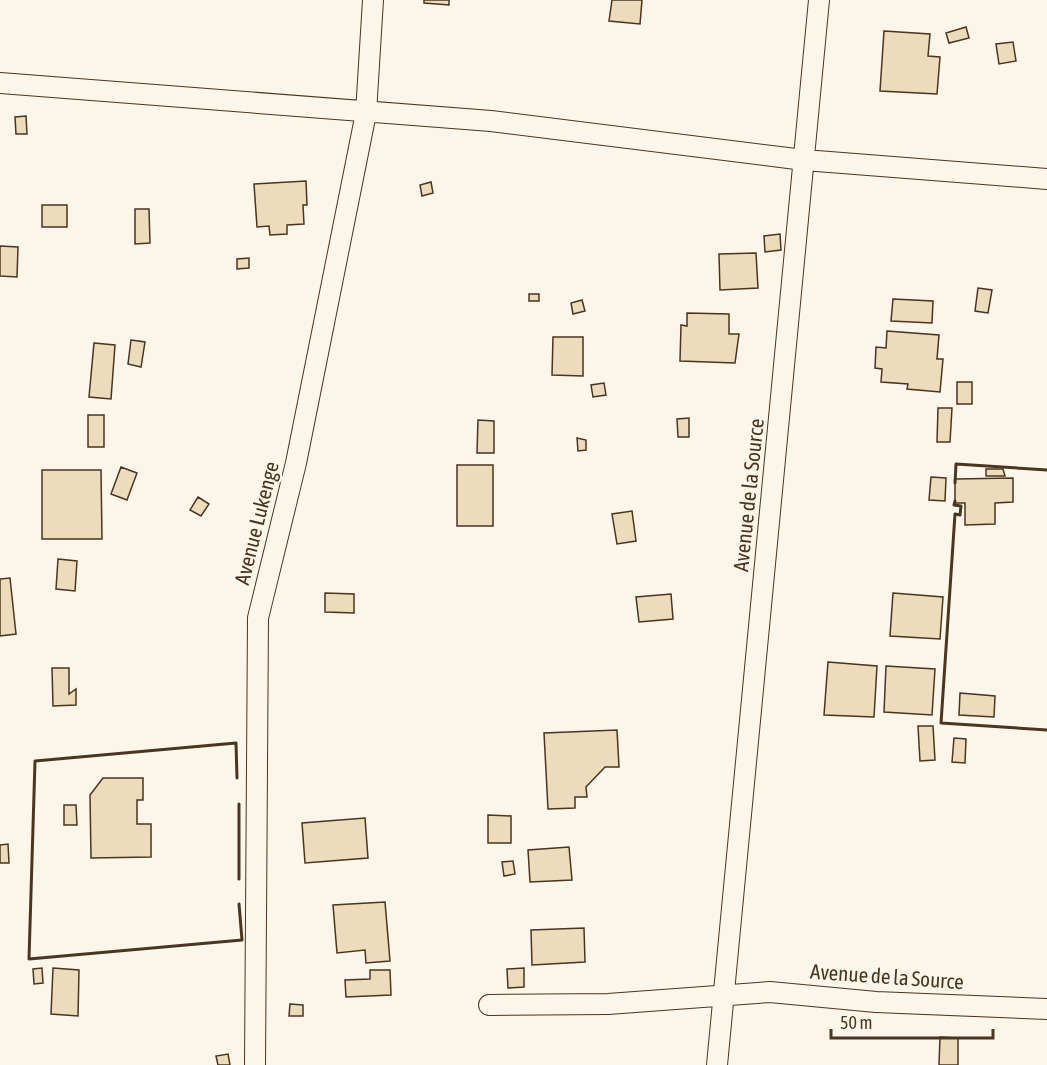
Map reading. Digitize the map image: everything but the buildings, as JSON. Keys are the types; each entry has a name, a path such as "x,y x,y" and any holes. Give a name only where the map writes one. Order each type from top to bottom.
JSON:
{"street":[{"name":"Avenue Lukenge","path":"255,1065 258,618 296,463 366,113 373,0"},
{"name":"Avenue de la Source","path":"717,1065 819,0"},
{"path":"0,83 491,121 804,160 1047,179"},
{"name":"Avenue de la Source","path":"489,1005 608,1004 770,992 876,1002 1047,1009"}],"wall":[{"path":"955,483 956,464 1047,470"},
{"path":"955,501 954,505 961,506 960,515 955,514 941,723 1047,730"},
{"path":"237,778 236,743 35,761 29,959 242,940 239,904"},
{"path":"239,804 239,879"}]}
